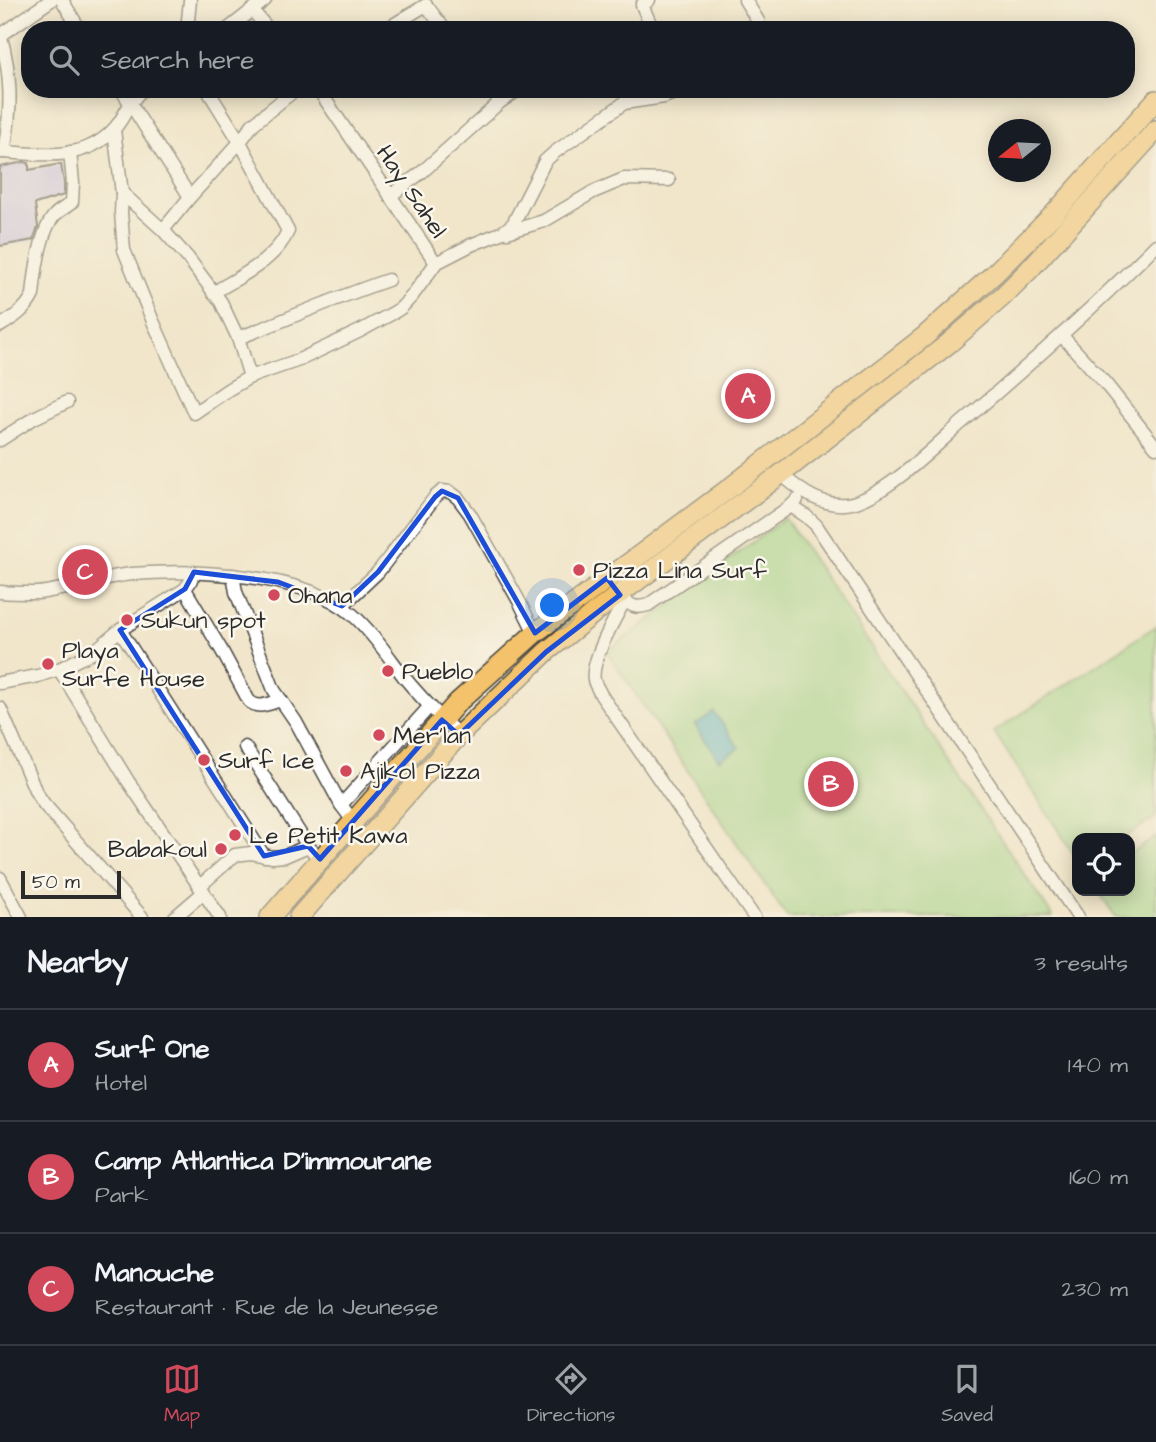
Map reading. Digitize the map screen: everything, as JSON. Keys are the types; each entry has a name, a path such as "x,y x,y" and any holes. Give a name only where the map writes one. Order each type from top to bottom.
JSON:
{"highway":[{"path":"270,917 314,853 354,822 436,713 457,704 535,633 731,487 925,336 994,274 1054,214 1156,100"},
{"path":"299,917 459,735 546,652 623,598 921,366 1003,296 1156,130"}],"street":[{"path":"51,0 0,34 9,67 10,84 9,127 2,152 49,155 83,150 114,130 134,98"},
{"path":"62,0 75,21"},
{"path":"188,21 190,0"},
{"path":"239,21 265,0"},
{"path":"745,0 758,21"},
{"path":"644,2 650,21"},
{"path":"400,21 426,5 438,21"},
{"path":"253,11 261,21"},
{"path":"127,98 190,197"},
{"path":"213,98 240,142 288,231 273,254 213,293"},
{"path":"163,230 253,124 285,98"},
{"name":"Hay Sahel","path":"324,98 436,263 503,232 544,221 593,192 624,179 669,180"},
{"path":"497,98 500,102"},
{"path":"390,196 422,172 506,98"},
{"path":"503,232 517,218 545,161 628,98"},
{"path":"624,103 660,98"},
{"path":"114,130 122,193 124,250 194,413 250,377 299,360 393,313 407,302 436,263"},
{"path":"0,326 30,302 40,249 49,223 72,202 74,183 70,152"},
{"path":"122,193 163,230 188,258 213,293 238,338 250,377"},
{"path":"781,474 802,491 833,504 852,503 869,496 903,474 1062,336 1156,245"},
{"path":"238,338 343,295 388,280"},
{"path":"1062,336 1105,383 1156,447"},
{"path":"0,440 34,418 67,402"},
{"path":"342,606 378,572 435,497 443,491 458,498 470,514 535,633"},
{"path":"607,578 623,598 635,607 648,605 792,506 802,491"},
{"path":"792,506 816,525 1078,917"},
{"path":"0,683 60,669 92,653 120,630 185,589 194,572"},
{"path":"0,592 39,593 131,574 194,572 233,575 297,587 326,597 354,616 436,713 459,735"},
{"path":"233,575 236,592 274,690 296,722 341,805 354,822"},
{"path":"185,589 249,701 259,706 281,700"},
{"path":"623,598 595,661 594,680 601,695 754,917"},
{"path":"120,630 264,856"},
{"path":"60,669 128,781 220,917"},
{"path":"0,708 36,792 44,804 142,917"},
{"path":"341,805 436,713"},
{"path":"175,917 235,855 245,852 273,857 314,853 245,747"},
{"path":"0,878 21,917"}],"highlighted area":[{"path":"442,491 458,498 535,633 607,578 620,595 546,652 459,735 442,720 320,859 308,846 264,856 120,630 185,589 194,572 278,582 342,606 378,572 435,497"}],"green space":[{"path":"785,518 1053,917 787,917 607,652"},
{"path":"1156,626 1156,817 1132,833 1072,833 1072,851 994,732"},
{"path":"1156,837 1156,917 1116,917 1101,896 1135,896 1135,851"}],"water":[{"path":"714,712 739,748 719,760 695,725"}],"building":[{"path":"29,163 29,170 61,164 64,195 35,204 38,227 33,240 0,246 0,167"},
{"path":"752,370 772,401 746,423 724,392"}],"place":[{"name":"Surf One","path":"748,396"},
{"name":"Pizza Lina Surf","path":"579,570"},
{"name":"Manouche","path":"85,572"},
{"name":"Ohana","path":"274,595"},
{"name":"Sukun spot","path":"127,620"},
{"name":"Playa Surfe House","path":"48,664"},
{"name":"Pueblo","path":"388,671"},
{"name":"Mer'lan","path":"379,735"},
{"name":"Surf Ice","path":"204,760"},
{"name":"Ajikol Pizza","path":"346,771"},
{"name":"Camp Atlantica D'immourane","path":"831,784"},
{"name":"Le Petit Kawa","path":"235,835"},
{"name":"Babakoul","path":"221,849"}]}
